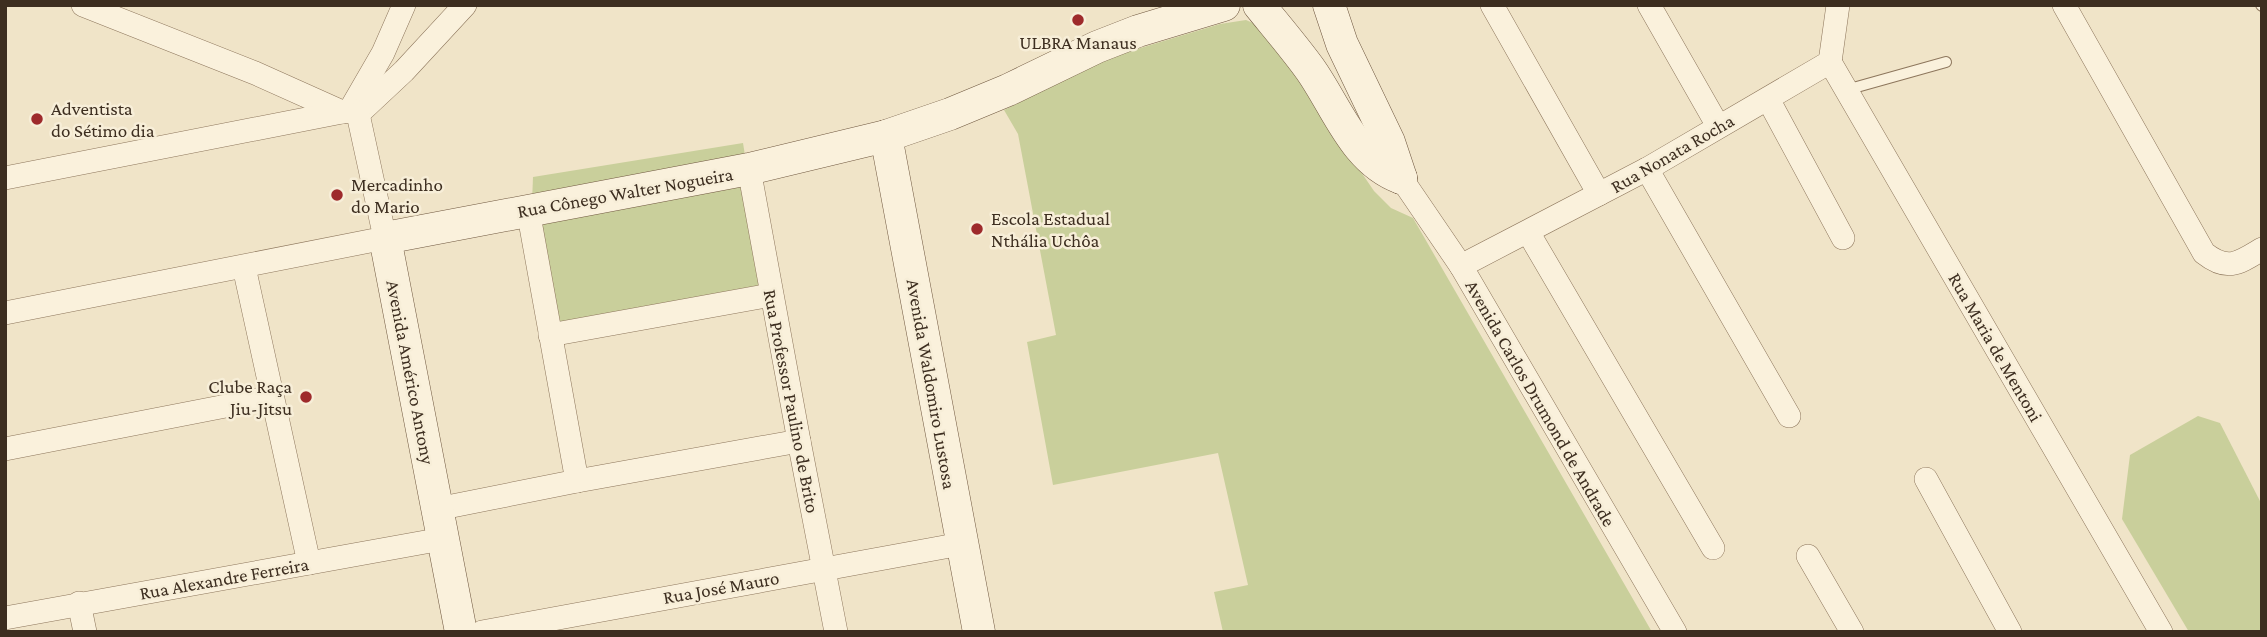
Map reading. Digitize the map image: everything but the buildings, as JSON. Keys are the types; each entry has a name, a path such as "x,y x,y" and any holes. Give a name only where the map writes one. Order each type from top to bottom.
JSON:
{"street":[{"path":"83,5 350,112"},
{"path":"350,112 383,53 404,5"},
{"path":"5,178 350,112 404,71 465,5"},
{"name":"Rua Cônego Walter Nogueira","path":"5,313 385,237 749,169 886,136 1008,90 1097,47 1138,31 1224,5"},
{"name":"Avenida Carlos Drumond de Andrade","path":"1259,5 1309,68 1362,152 1383,171 1401,178"},
{"name":"Avenida Carlos Drumond de Andrade","path":"1329,5 1342,44 1389,142 1401,178 1461,266 1675,632"},
{"path":"1492,5 1599,194"},
{"path":"1649,5 1718,126"},
{"path":"1829,62 1838,5"},
{"path":"2064,5 2204,253 2221,264 2239,263 2262,249"},
{"name":"Rua Nonata Rocha","path":"1461,266 1647,169 1829,62"},
{"name":"Rua Maria de Mentoni","path":"1829,62 2161,632"},
{"path":"1768,99 1843,238"},
{"name":"Avenida Américo Antony","path":"350,112 385,237 461,632"},
{"name":"Avenida Waldomiro Lustosa","path":"886,136 979,632"},
{"name":"Rua Professor Paulino de Brito","path":"749,169 836,632"},
{"path":"1647,169 1789,416"},
{"path":"528,210 577,481"},
{"path":"1528,232 1713,548"},
{"path":"244,267 309,563"},
{"path":"550,335 771,295"},
{"path":"5,449 272,397"},
{"name":"Rua Alexandre Ferreira","path":"5,618 309,563 577,481 799,441"},
{"path":"1926,480 2010,632"},
{"name":"Rua José Mauro","path":"482,632 961,544"},
{"path":"1808,556 1852,632"},
{"path":"79,603 85,632"}],"lane":[{"path":"1846,90 1946,62"}],"green space":[{"path":"1246,20 1262,27 1374,191 1391,208 1413,218 1652,632 1223,632 1214,592 1248,585 1218,453 1053,485 1027,342 1056,335 1018,134 1004,110 1114,56 1220,24"},
{"path":"743,143 767,291 554,328 532,202 533,177"},
{"path":"2198,416 2220,423 2262,505 2262,632 2189,632 2122,519 2130,455"}],"place":[{"name":"ULBRA Manaus","path":"1078,20"},
{"name":"Adventista do Sétimo dia","path":"37,119"},
{"name":"Mercadinho do Mario","path":"337,195"},
{"name":"Escola Estadual Nthália Uchôa","path":"977,229"},
{"name":"Clube Raça Jiu-Jitsu","path":"306,397"}]}
